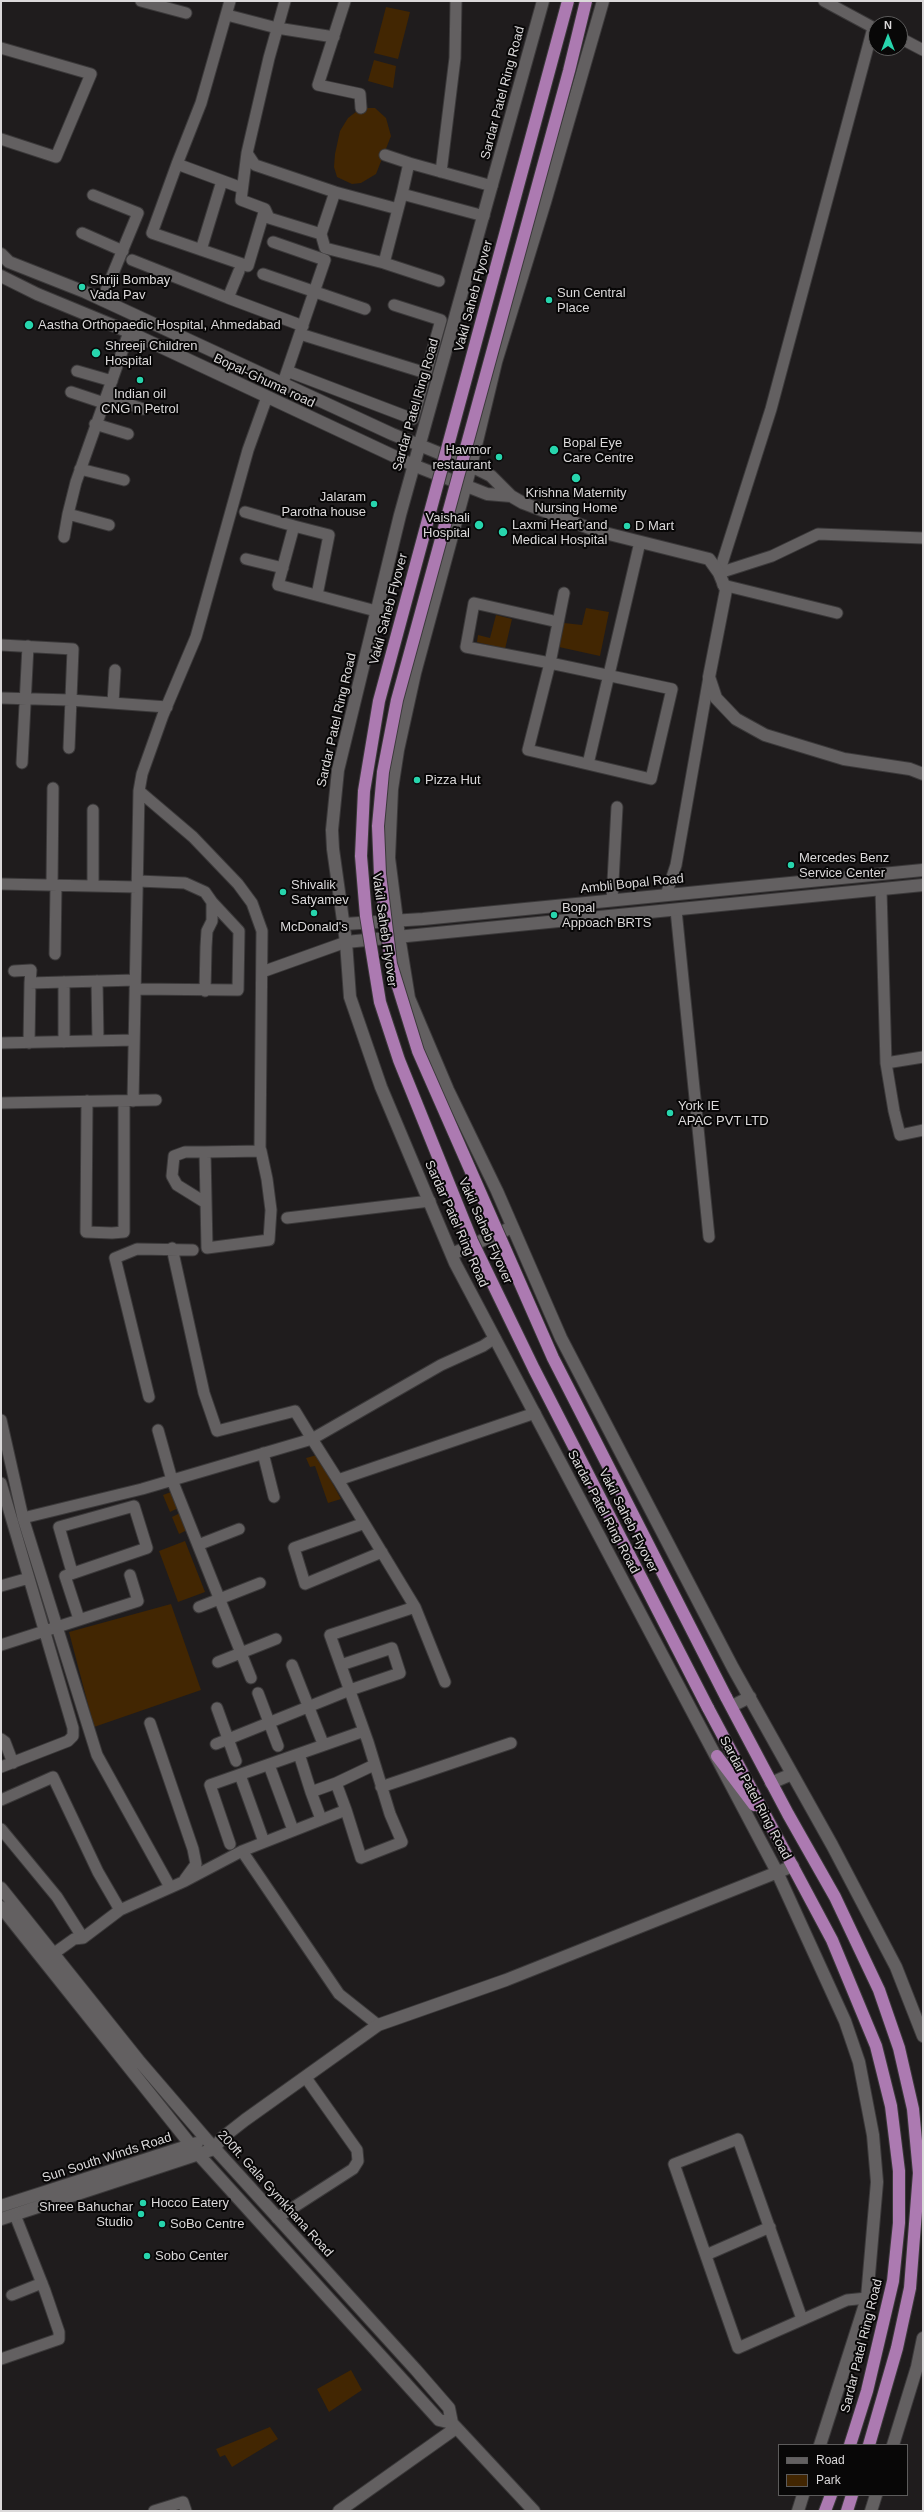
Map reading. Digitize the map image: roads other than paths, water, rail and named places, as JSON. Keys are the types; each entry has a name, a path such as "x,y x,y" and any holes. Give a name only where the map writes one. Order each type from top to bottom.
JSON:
{"highway":[{"name":"Vakil Saheb Flyover","path":"568,1 379,701 364,791 361,856 366,916 380,1002 399,1060 472,1241 538,1376 711,1713"},
{"name":"Vakil Saheb Flyover","path":"586,1 570,71 397,700 383,772 378,826 380,874 391,964 418,1051 553,1358 729,1701"},
{"name":"Sardar Patel Ring Road","path":"729,1701 771,1783 835,1897 879,1990 899,2048 913,2109 919,2173 910,2288 888,2385 869,2444"},
{"name":"Sardar Patel Ring Road","path":"711,1713 777,1834 832,1940 876,2046 892,2106 899,2171 899,2223 893,2281 880,2343 850,2444"},
{"path":"717,1756 777,1834"},
{"path":"825,2511 831,2496"},
{"path":"846,2511 852,2496"}],"street":[{"path":"140,1 186,13"},
{"path":"230,1 201,103 152,233 248,266 265,209"},
{"path":"285,1 277,28 247,154 240,200 265,209 269,218 321,234"},
{"path":"345,1 318,85 360,94 361,108"},
{"path":"441,172 455,58 456,1"},
{"name":"Sardar Patel Ring Road","path":"543,1 413,465 376,611 335,792 333,849 344,924 350,997 381,1087 452,1254 777,1872 845,2021 859,2062 873,2135 877,2182 867,2298 820,2444"},
{"path":"603,1 545,202 496,362 471,466 424,639 398,750 392,789 389,858 399,936 409,998 448,1090 512,1227 561,1338 750,1697 896,1967 919,2017 923,2036"},
{"path":"824,1 868,25"},
{"path":"227,15 277,28 334,37"},
{"path":"908,42 923,50"},
{"path":"1,48 91,74 56,157 1,139"},
{"path":"721,579 771,409 868,50"},
{"path":"247,154 255,165 335,192 398,209"},
{"path":"385,155 492,186"},
{"path":"384,263 409,163"},
{"path":"177,164 242,188"},
{"path":"201,250 222,181"},
{"path":"335,192 321,234 325,248 384,263 439,281"},
{"path":"402,194 484,216"},
{"path":"93,195 138,213 102,300"},
{"path":"82,233 123,251"},
{"path":"272,242 325,260 282,383"},
{"path":"1,254 9,262 102,300 392,434 471,466 491,476 510,496 551,514 597,531 709,559 726,590 676,865 666,895"},
{"path":"132,260 228,298 301,330 426,373"},
{"path":"228,298 238,271"},
{"path":"264,274 365,309"},
{"name":"Bopal-Ghuma road","path":"1,276 37,294 129,332 267,398 413,465 488,494 510,496"},
{"path":"287,372 413,419 441,320 394,305"},
{"path":"64,537 68,514 80,469 129,332"},
{"path":"77,371 112,381"},
{"path":"71,392 143,409"},
{"path":"88,1101 86,1232 124,1232 128,1101 134,1040 139,791 142,774 196,636 248,450 267,398"},
{"path":"95,424 128,434"},
{"path":"80,469 124,480"},
{"path":"245,512 329,535 317,595"},
{"path":"68,514 108,525"},
{"path":"294,526 278,584 376,611"},
{"path":"721,579 818,534 923,538"},
{"path":"588,764 640,542"},
{"path":"246,559 283,568"},
{"path":"721,579 837,613"},
{"path":"558,622 474,603 466,647 550,662 672,689 651,778 528,750 550,662 564,593"},
{"path":"1,645 73,649 69,748"},
{"path":"22,762 28,646"},
{"path":"112,703 115,670"},
{"path":"709,677 716,698 736,719 765,735 844,759 910,769 923,774"},
{"path":"1,698 70,700 167,707"},
{"path":"53,788 55,954"},
{"path":"139,791 193,837 238,884 252,903 262,930 261,1151 271,1210 268,1240 206,1248 205,1152"},
{"path":"612,900 618,807"},
{"path":"92,810 93,886"},
{"name":"Ambli Bopal Road","path":"344,924 398,921 923,870"},
{"path":"1,884 93,886 186,883 205,892 212,902 239,930 238,990 205,991 97,981 30,982"},
{"path":"262,972 346,942 923,885"},
{"path":"881,890 886,1063 900,1135 923,1130"},
{"path":"205,991 207,930 212,921 212,902"},
{"path":"676,910 709,1237"},
{"path":"14,971 31,970 29,1042"},
{"path":"97,981 98,1041"},
{"path":"64,982 64,1042"},
{"path":"1,1044 134,1040"},
{"path":"886,1063 923,1057"},
{"path":"1,1103 156,1100"},
{"path":"206,1203 177,1185 172,1176 174,1156 185,1152 261,1151"},
{"path":"287,1218 430,1201"},
{"path":"452,1254 512,1227"},
{"path":"172,1248 204,1393 217,1431 295,1411 338,1480 362,1524 382,1552 415,1608 444,1682"},
{"path":"149,1397 115,1258 137,1249 172,1248 193,1250"},
{"path":"23,1518 172,1480 312,1439 436,1368 483,1346 495,1338"},
{"path":"338,1480 535,1413"},
{"path":"1,1420 23,1518 58,1626 97,1755 170,1887"},
{"path":"158,1430 172,1480 251,1678"},
{"path":"263,1454 274,1497"},
{"path":"1,1483 73,1728 73,1736 68,1741 1,1767"},
{"path":"72,1572 59,1527 134,1506 147,1548 72,1572 64,1576 78,1619"},
{"path":"362,1524 294,1548 305,1584 382,1552"},
{"path":"198,1545 239,1528"},
{"path":"1,1645 78,1619 138,1601 130,1575"},
{"path":"1,1586 29,1578"},
{"path":"199,1607 260,1583"},
{"path":"336,1783 361,1858 402,1842 381,1787 364,1731 330,1635 415,1608"},
{"path":"218,1662 276,1639"},
{"path":"216,1744 350,1690 400,1673 392,1648 341,1665"},
{"path":"292,1665 322,1741"},
{"path":"258,1693 278,1746"},
{"path":"729,1701 750,1697"},
{"path":"217,1708 236,1761"},
{"path":"700,1724 711,1713"},
{"path":"150,1723 193,1849 196,1864 185,1881"},
{"path":"230,1844 210,1785 364,1731"},
{"path":"1,1739 5,1742 13,1763"},
{"path":"381,1787 510,1743"},
{"path":"299,1754 321,1819"},
{"path":"268,1765 293,1830"},
{"path":"311,1792 336,1783 374,1765"},
{"path":"771,1783 792,1774"},
{"path":"240,1775 264,1842"},
{"path":"1,1800 53,1777 98,1872 120,1910"},
{"path":"53,1954 74,1939 83,1938 120,1910 185,1881 242,1851 346,1810"},
{"path":"1,1830 57,1896 83,1938"},
{"path":"242,1851 339,1994 378,2025"},
{"path":"277,2218 353,2169 358,2161 357,2150 306,2078 378,2025 506,1980 794,1866"},
{"name":"200ft. Gala Gymkhana Road","path":"1,1888 53,1954 210,2144 449,2408 454,2425 534,2511"},
{"path":"1,1907 195,2150 439,2420 454,2425"},
{"name":"Sun South Winds Road","path":"1,2206 195,2150 210,2144 222,2138 306,2078"},
{"path":"802,2320 738,2139 674,2164 738,2348 802,2320 846,2300 867,2298"},
{"path":"1,2219 195,2150"},
{"path":"1,2359 59,2339 59,2332 42,2283 15,2215"},
{"path":"706,2256 770,2227"},
{"path":"12,2295 42,2283"},
{"path":"893,2444 920,2367 923,2338"},
{"path":"339,2511 454,2425"},
{"path":"798,2511 803,2496"},
{"path":"871,2511 876,2496"},
{"path":"154,2511 183,2502 186,2511"}],"place":[{"name":"Shriji Bombay Vada Pav","path":"82,287"},
{"name":"Sun Central Place","path":"549,300"},
{"name":"Aastha Orthopaedic Hospital, Ahmedabad","path":"29,325"},
{"name":"Shreeji Children Hospital","path":"96,353"},
{"name":"Indian oil CNG n Petrol","path":"140,380"},
{"name":"Bopal Eye Care Centre","path":"554,450"},
{"name":"Havmor restaurant","path":"499,457"},
{"name":"Krishna Maternity Nursing Home","path":"576,478"},
{"name":"Jalaram Parotha house","path":"374,504"},
{"name":"Vaishali Hospital","path":"479,525"},
{"name":"D Mart","path":"627,526"},
{"name":"Laxmi Heart and Medical Hospital","path":"503,532"},
{"name":"Pizza Hut","path":"417,780"},
{"name":"Mercedes Benz Service Center","path":"791,865"},
{"name":"Shivalik Satyamev","path":"283,892"},
{"name":"McDonald's","path":"314,913"},
{"name":"Bopal Appoach BRTS","path":"554,915"},
{"name":"York IE APAC PVT LTD","path":"670,1113"},
{"name":"Hocco Eatery","path":"143,2203"},
{"name":"Shree Bahuchar Studio","path":"141,2214"},
{"name":"SoBo Centre","path":"162,2224"},
{"name":"Sobo Center","path":"147,2256"}]}
